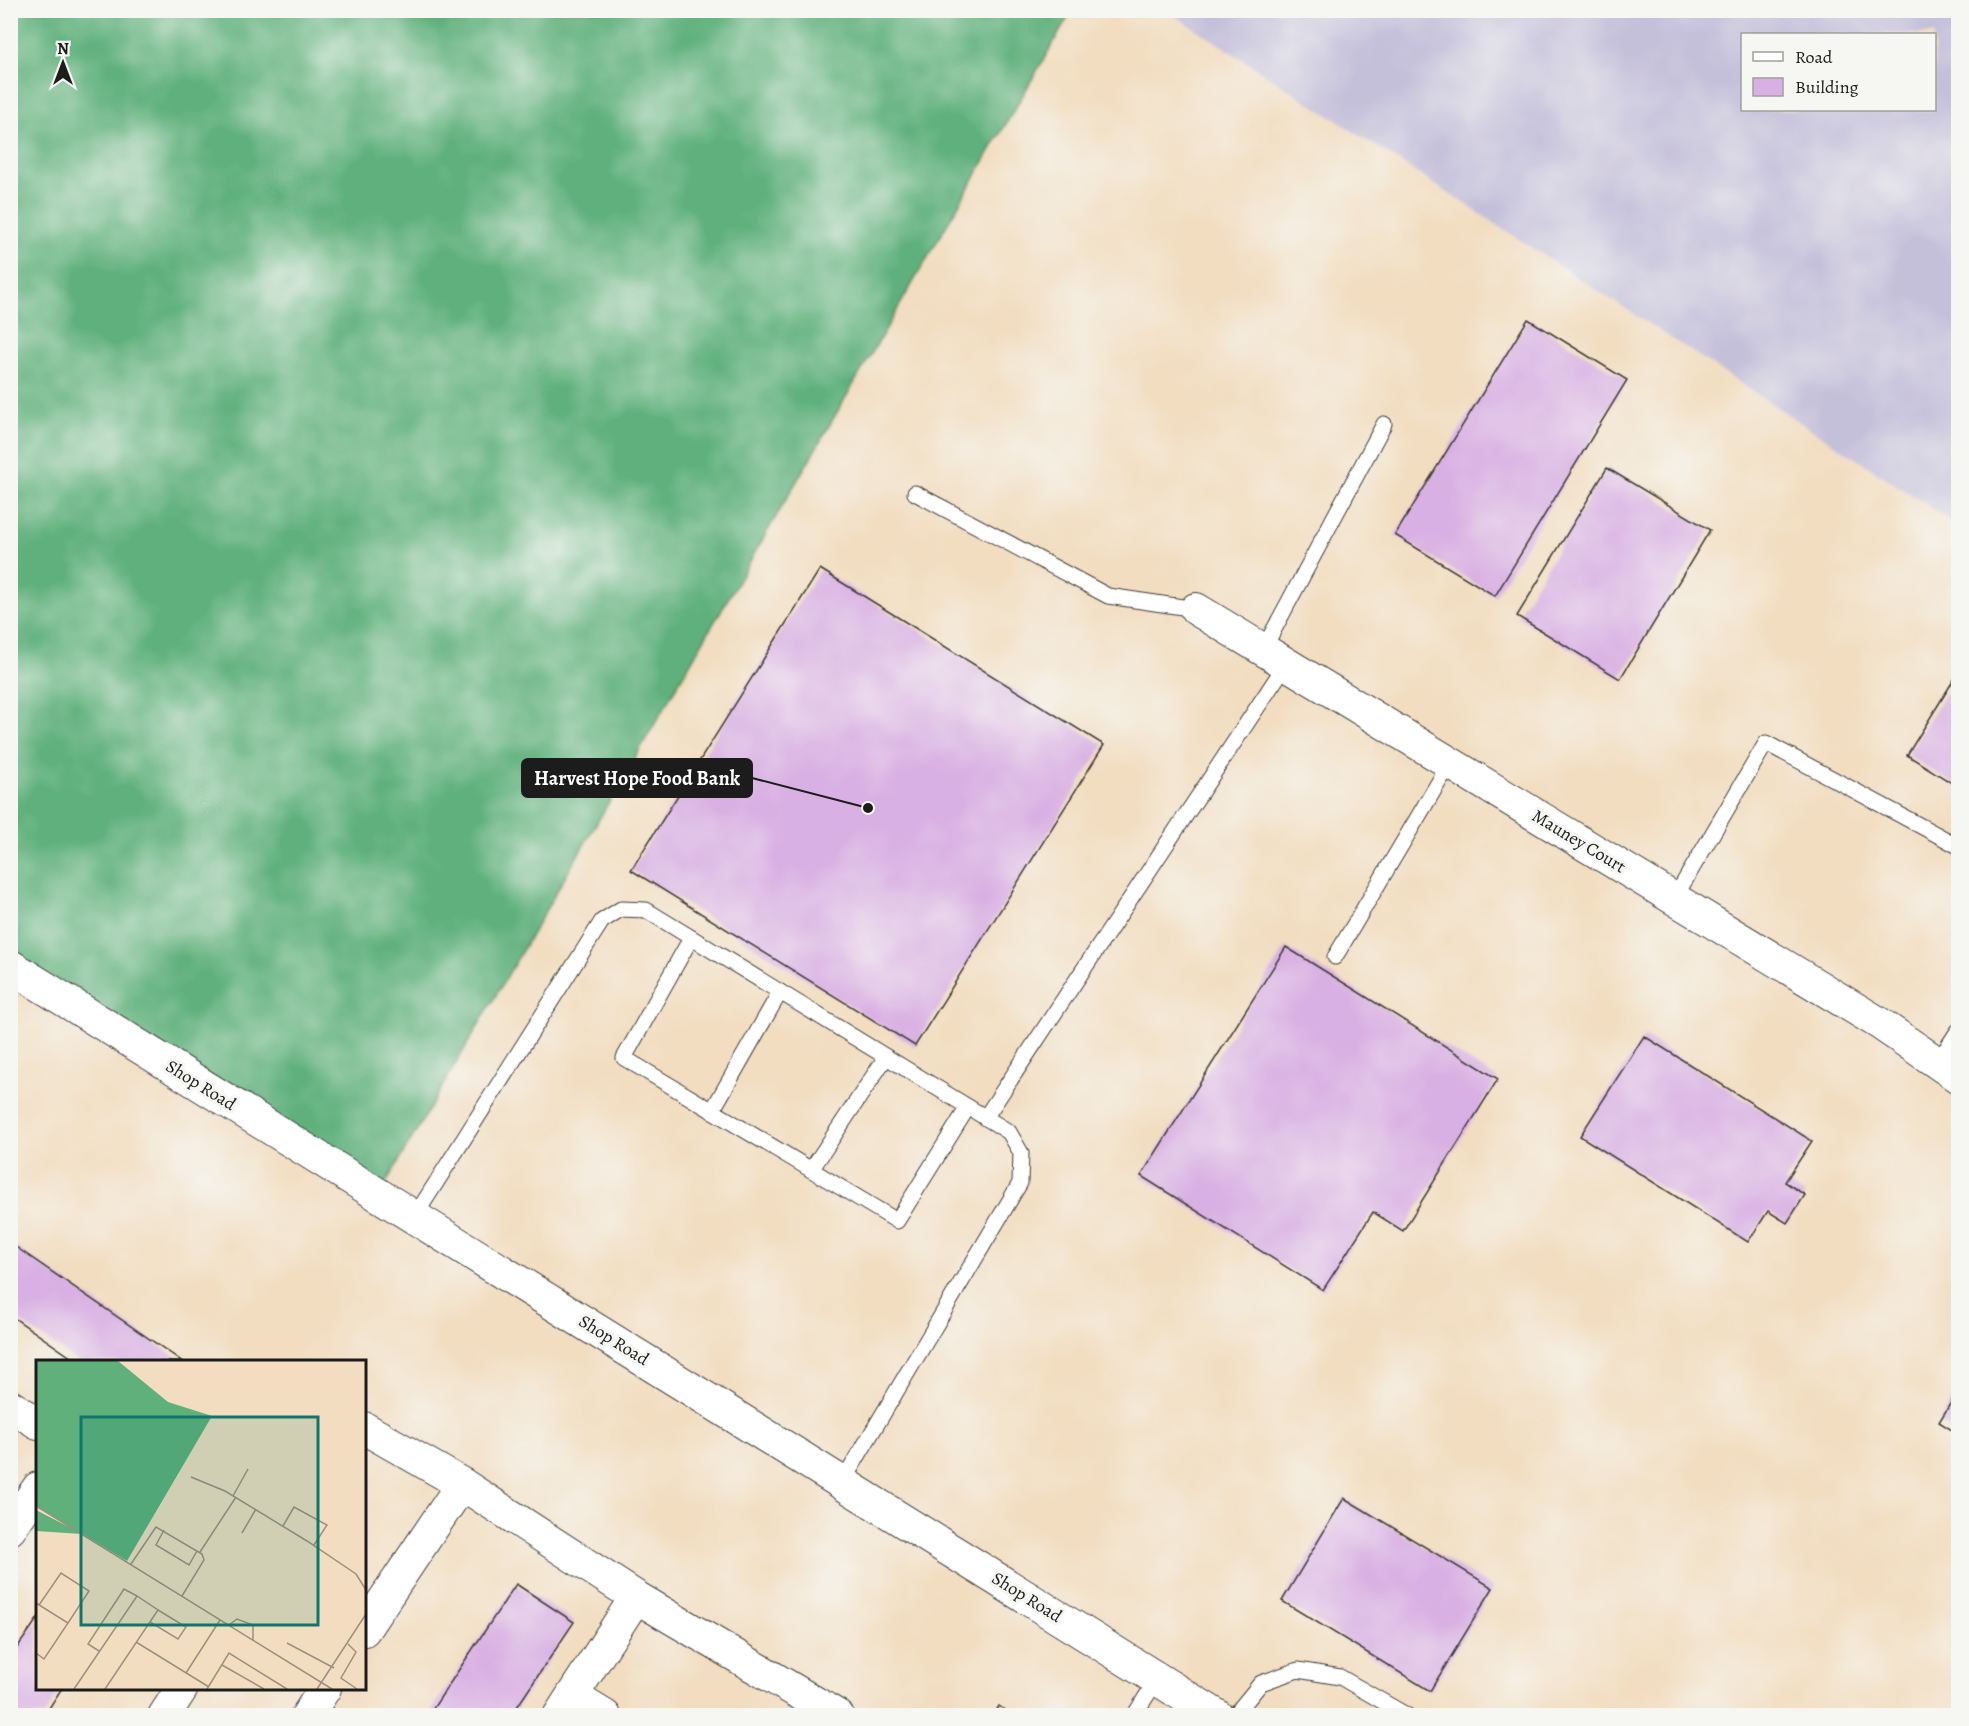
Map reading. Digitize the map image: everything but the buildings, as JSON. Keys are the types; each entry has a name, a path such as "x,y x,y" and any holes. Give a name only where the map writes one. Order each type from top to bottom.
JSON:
{"street":[{"name":"Mauney Court","path":"1196,609 1879,1023 1948,1070"},
{"name":"Shop Road","path":"10,966 1217,1716"},
{"path":"10,1406 36,1422"},
{"path":"366,1429 462,1484 636,1597 837,1716"},
{"path":"366,1627 462,1484"},
{"path":"10,1528 36,1491"},
{"path":"605,1716 565,1706 636,1597"},
{"path":"164,1716 181,1690"},
{"path":"307,1716 324,1690"}],"lane":[{"path":"985,1118 1274,657 1384,424"},
{"path":"915,493 1108,596 1196,609"},
{"path":"1674,899 1766,743 1959,846"},
{"path":"1335,957 1450,763"},
{"path":"415,1216 602,921 621,909 646,910 1009,1132 1021,1154 1020,1183 842,1483"},
{"path":"691,938 624,1058 897,1221 968,1107"},
{"path":"712,1111 780,992"},
{"path":"1948,1070 1959,1031"},
{"path":"811,1170 885,1057"},
{"path":"1234,1716 1261,1683 1298,1670 1340,1677 1407,1716"},
{"path":"1134,1716 1157,1678"}],"shaded area":[{"path":"1168,11 1958,11 1958,525"}],"green space":[{"path":"10,11 1072,11 379,1195 11,967"}],"place":[{"name":"Harvest Hope Food Bank","path":"868,808"}]}
